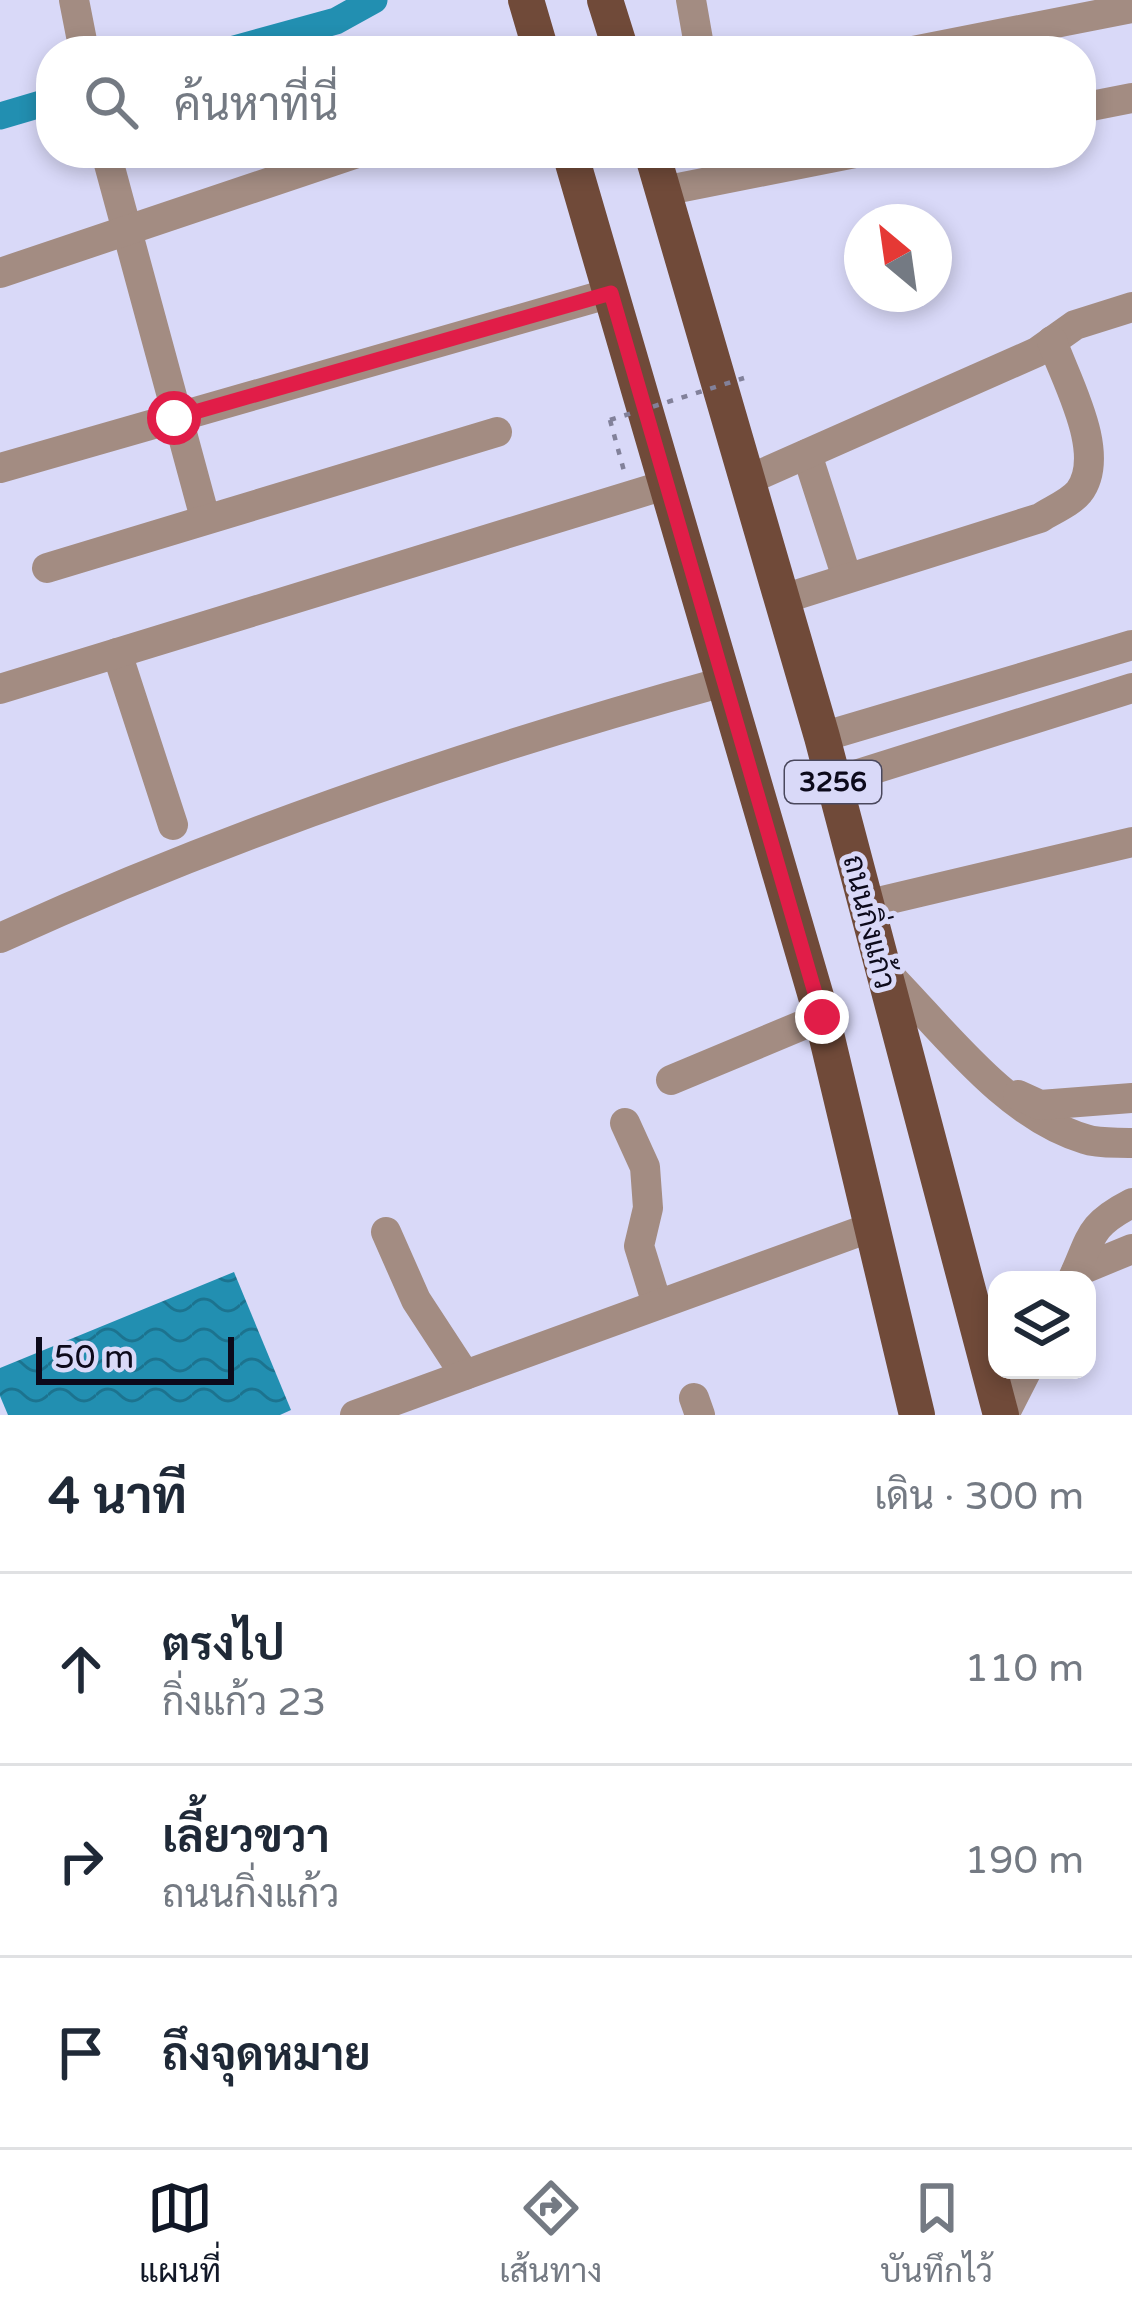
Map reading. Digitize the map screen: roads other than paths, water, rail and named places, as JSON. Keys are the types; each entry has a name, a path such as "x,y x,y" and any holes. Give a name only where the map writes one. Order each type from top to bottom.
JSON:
{"main road":[{"path":"526,0 537,36"},
{"path":"605,0 616,36"},
{"name":"3256","path":"574,168 822,1017 917,1415"},
{"name":"ถนนกิ่งแก้ว","path":"656,168 822,737 879,965 1003,1415"}],"street":[{"path":"74,0 81,36"},
{"path":"691,0 697,36"},
{"path":"973,36 1084,8 1132,8"},
{"path":"1096,105 1132,98"},
{"path":"109,168 205,518"},
{"path":"0,273 312,168"},
{"path":"663,191 779,168"},
{"path":"0,468 611,293"},
{"path":"750,479 1052,341 1075,325 1132,307"},
{"path":"783,599 1040,518 1077,495 1090,471 1085,436 1052,341"},
{"path":"47,568 497,432"},
{"path":"807,454 847,578"},
{"path":"0,689 665,485"},
{"path":"822,737 1132,645"},
{"path":"117,653 173,825"},
{"path":"0,938 156,867 448,761 724,682"},
{"path":"833,782 1132,688"},
{"path":"865,905 1132,842"},
{"path":"879,965 1002,1088 1044,1121 1088,1141 1132,1143"},
{"path":"671,1080 822,1017"},
{"path":"1002,1088 1040,1105 1132,1099"},
{"path":"625,1123 645,1167 648,1208 640,1246 657,1304"},
{"path":"1076,1271 1088,1236 1103,1217 1132,1203"},
{"path":"356,1415 872,1227"},
{"path":"386,1232 416,1300 465,1375"},
{"path":"1085,1271 1132,1249"},
{"path":"1003,1415 1022,1379"}],"water":[{"path":"234,1272 291,1410 280,1415 8,1415 0,1396 0,1368"}],"waterway":[{"path":"282,36 336,21 374,0"},
{"path":"0,116 36,105"}]}
